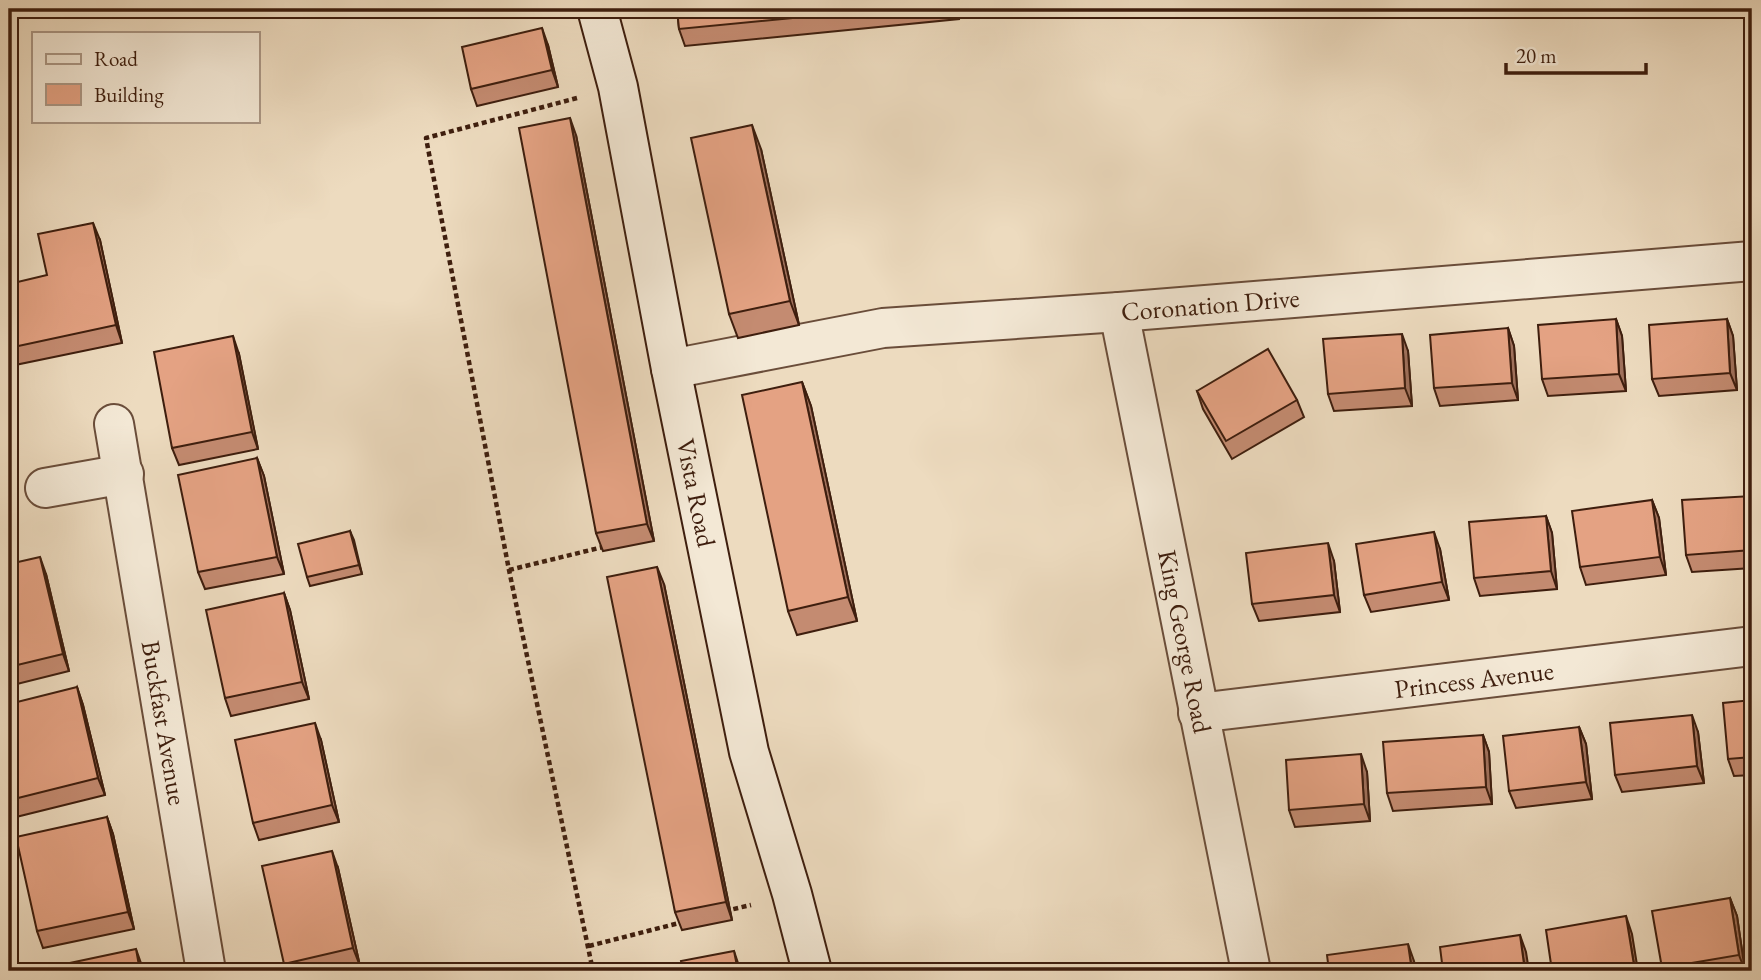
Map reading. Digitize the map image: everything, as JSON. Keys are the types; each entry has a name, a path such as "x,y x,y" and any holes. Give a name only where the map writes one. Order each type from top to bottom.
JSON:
{"street":[{"name":"Vista Road","path":"597,9 618,87 671,369 750,752 812,971"},
{"name":"Coronation Drive","path":"671,369 883,328 1119,312 1752,261"},
{"name":"King George Road","path":"1119,312 1251,971"},
{"name":"Buckfast Avenue","path":"114,424 205,971"},
{"path":"45,488 124,474"},
{"name":"Princess Avenue","path":"1198,713 1752,646"}],"path":[{"path":"593,971 509,570 426,138 618,87"},
{"path":"509,570 613,545"},
{"path":"716,914 792,894"},
{"path":"589,946 691,920"}],"building":[{"path":"677,9 885,9 679,29"},
{"path":"542,28 552,70 471,89 462,47"},
{"path":"570,118 647,524 596,533 519,128"},
{"path":"752,125 790,301 729,314 691,138"},
{"path":"93,223 116,325 9,348 9,284 47,275 38,234"},
{"path":"1616,319 1619,374 1542,379 1538,325"},
{"path":"1727,319 1730,373 1652,379 1649,325"},
{"path":"1508,328 1512,383 1434,388 1430,335"},
{"path":"1402,334 1405,388 1328,394 1323,339"},
{"path":"233,336 252,432 172,448 154,352"},
{"path":"1268,349 1297,400 1226,441 1197,391"},
{"path":"802,382 848,597 788,611 742,395"},
{"path":"257,458 277,557 198,572 178,475"},
{"path":"1752,496 1752,550 1686,555 1682,500"},
{"path":"1652,500 1660,557 1580,567 1572,511"},
{"path":"1546,516 1551,571 1474,578 1469,522"},
{"path":"350,531 359,565 307,577 298,544"},
{"path":"1434,532 1442,582 1364,595 1356,544"},
{"path":"1328,543 1334,595 1252,604 1246,553"},
{"path":"40,557 63,654 9,667 9,564"},
{"path":"657,567 726,902 675,912 607,577"},
{"path":"284,593 302,682 225,698 206,610"},
{"path":"77,687 98,778 10,800 9,704"},
{"path":"1752,700 1752,757 1728,759 1723,703"},
{"path":"1692,715 1697,766 1615,775 1610,723"},
{"path":"315,723 332,805 253,823 235,740"},
{"path":"1579,727 1586,782 1509,791 1503,736"},
{"path":"1483,735 1486,787 1387,793 1383,742"},
{"path":"1361,754 1364,804 1289,810 1286,760"},
{"path":"107,817 128,912 37,931 16,837"},
{"path":"332,851 353,948 284,964 262,866"},
{"path":"1730,898 1739,955 1662,968 1652,911"},
{"path":"1626,916 1635,971 1552,971 1546,930"},
{"path":"1520,935 1525,971 1443,971 1440,947"},
{"path":"1408,944 1412,971 1329,971 1327,955"},
{"path":"136,949 140,971 47,971 46,968"},
{"path":"734,951 738,971 683,971 681,961"}]}
